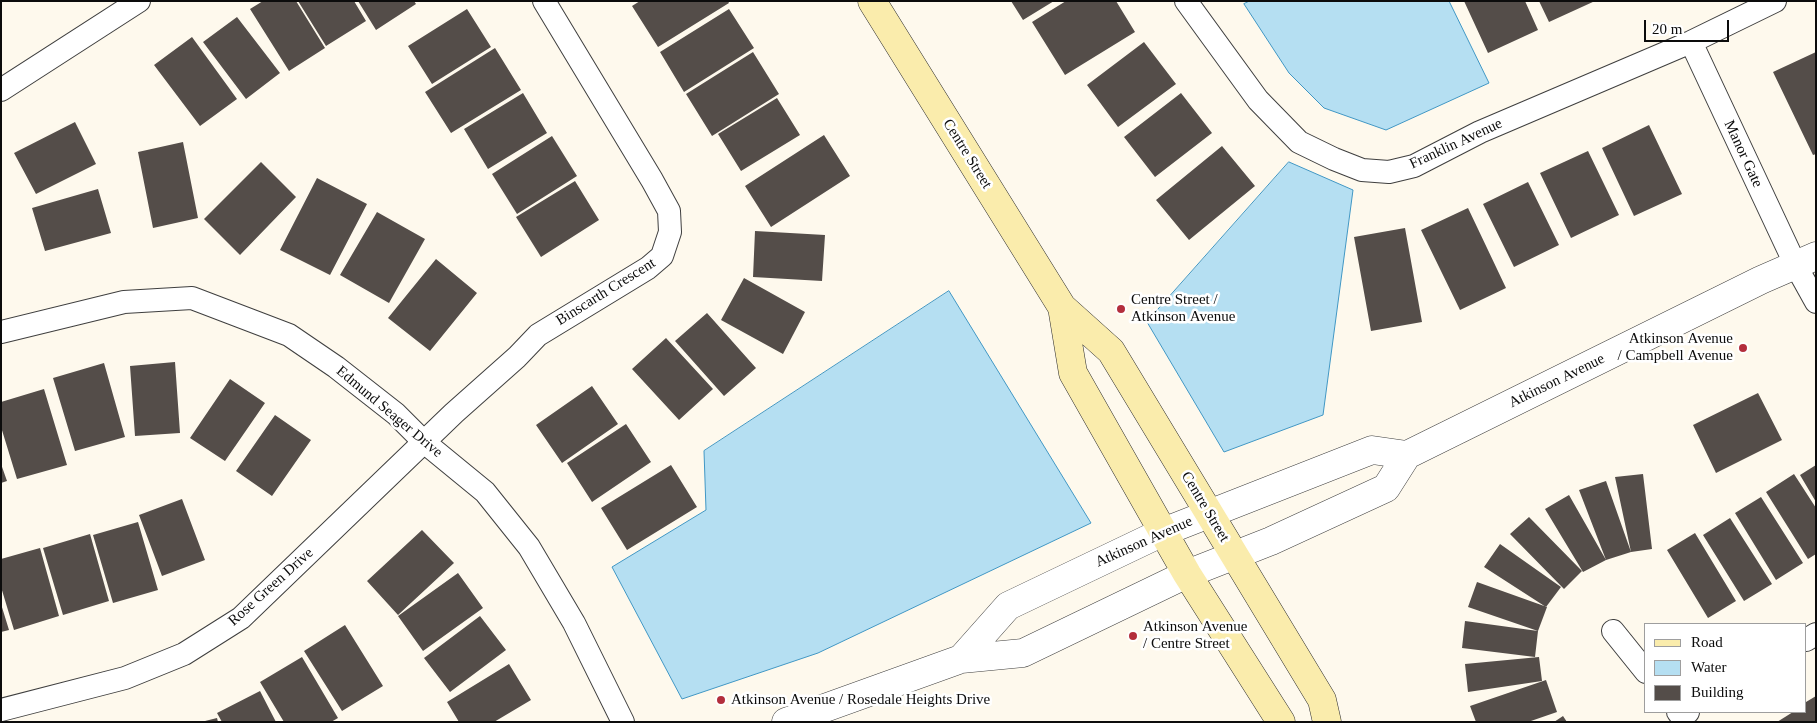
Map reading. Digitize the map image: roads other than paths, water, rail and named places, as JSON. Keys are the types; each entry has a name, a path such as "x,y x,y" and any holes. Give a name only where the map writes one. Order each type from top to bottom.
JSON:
{"main road":[{"name":"Centre Street","path":"872,1 1062,307 1111,350 1322,700 1327,722"},
{"name":"Centre Street","path":"1062,307 1073,373 1187,574 1281,722"}],"street":[{"path":"1,90 139,1"},
{"name":"Binscarth Crescent","path":"424,442 517,357 538,335 648,268 662,256 670,232 669,211 544,1"},
{"name":"Franklin Avenue","path":"1186,1 1258,100 1299,142 1362,170 1389,172 1414,166 1480,132 1691,42 1775,1"},
{"name":"Manor Gate","path":"1691,42 1806,261 1816,302"},
{"name":"Atkinson Avenue","path":"786,722 961,659 1024,653 1187,574 1271,541 1386,488 1407,455 1762,280 1806,261"},
{"name":"Edmund Seager Drive","path":"1,332 124,302 192,298 289,335 336,367 396,414 424,442 485,492 529,547 574,623 623,722"},
{"name":"Rose Green Drive","path":"1,710 125,678 184,654 217,634 241,618 424,442"},
{"name":"Atkinson Avenue","path":"961,659 1008,606 1163,532 1372,450 1407,455"},
{"path":"1612,631 1644,670"}],"water":[{"path":"1250,1 1449,1 1489,83 1386,130 1324,108 1289,73 1244,4"},
{"path":"1289,162 1353,190 1323,415 1224,452 1147,322"},
{"path":"949,291 1091,523 818,653 682,699 612,567 706,510 704,451"}],"place":[{"name":"Centre Street / Atkinson Avenue","path":"1121,309"},
{"name":"Atkinson Avenue / Campbell Avenue","path":"1743,348"},
{"name":"Atkinson Avenue / Centre Street","path":"1133,636"},
{"name":"Atkinson Avenue / Rosedale Heights Drive","path":"721,700"}]}
